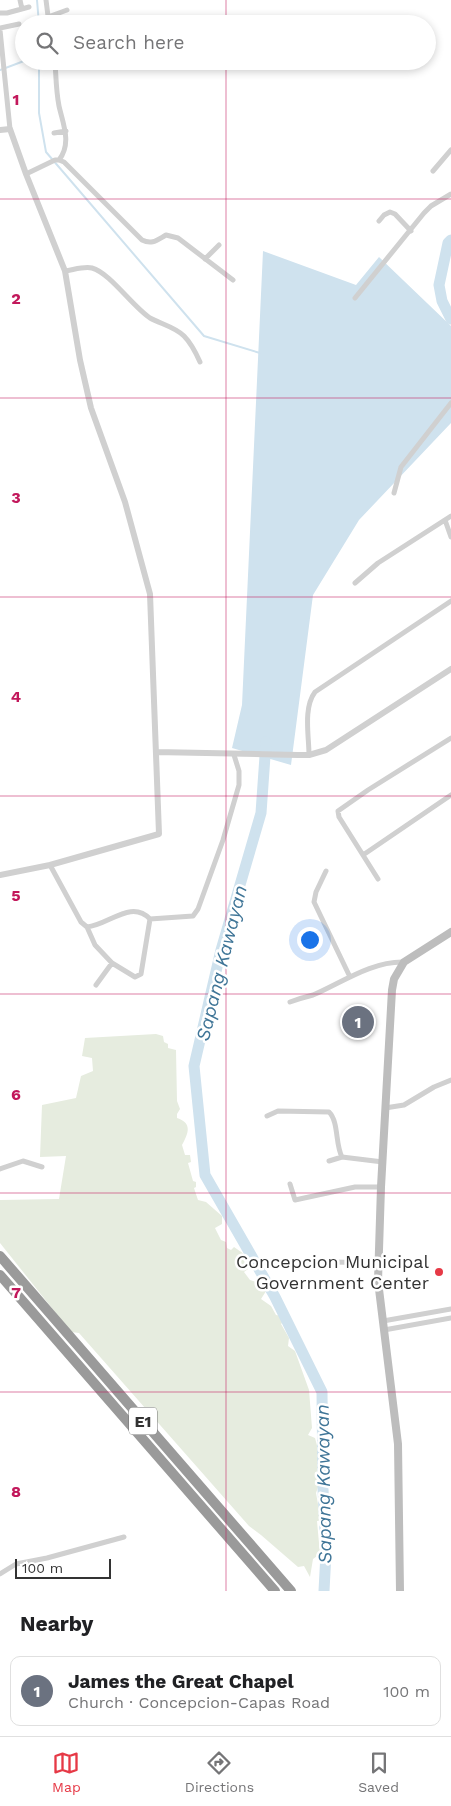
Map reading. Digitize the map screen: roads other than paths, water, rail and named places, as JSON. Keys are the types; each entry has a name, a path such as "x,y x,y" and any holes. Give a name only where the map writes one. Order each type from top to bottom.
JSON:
{"highway":[{"name":"E1","path":"0,1256 289,1588"},
{"name":"E1","path":"0,1275 275,1591"}],"main road":[{"path":"400,1591 398,1444 378,1281 381,1187 392,990 394,979 404,962 451,932"}],"street":[{"path":"20,0 22,9"},
{"path":"46,0 48,15"},
{"path":"0,13 29,7"},
{"path":"53,15 67,10"},
{"path":"0,875 50,865 160,834 150,594 125,502 91,408 80,360 65,271 26,174 10,128 0,30 15,25"},
{"path":"56,70 59,105 66,131 66,143 59,160"},
{"path":"0,130 10,128"},
{"path":"54,133 66,131"},
{"path":"433,171 451,150"},
{"path":"26,174 54,160 59,160 79,175 142,240 148,243 154,242 166,235 178,238 233,280"},
{"path":"356,298 431,206 451,194"},
{"path":"379,221 390,212 395,214 411,231"},
{"path":"205,259 219,246"},
{"path":"65,271 87,268 99,271 117,286 139,309 184,336 200,362"},
{"path":"394,493 401,467 451,403"},
{"path":"355,583 378,563 451,516"},
{"path":"444,520 451,537"},
{"path":"309,755 308,713 312,696 315,692 451,601"},
{"path":"156,752 309,755 326,750 451,669"},
{"path":"378,879 339,818 338,811 451,738"},
{"path":"150,919 185,918 194,916 198,909 223,840 239,785 239,771 234,754"},
{"path":"363,855 451,795"},
{"path":"50,865 81,922 87,927 95,945 112,963 135,977 141,974 150,919 145,913 129,911 96,926 87,927"},
{"path":"326,871 316,892 314,902 350,977"},
{"path":"290,1002 312,995 350,977 393,962 404,962"},
{"path":"96,985 112,963"},
{"path":"385,1108 404,1105 434,1087 451,1080"},
{"path":"267,1116 278,1112 328,1112 333,1120 342,1157"},
{"path":"329,1161 342,1157 383,1162"},
{"path":"0,1169 23,1162 42,1167"},
{"path":"290,1184 295,1200 356,1187 381,1187"},
{"path":"333,1262 379,1264"},
{"path":"383,1320 451,1310"},
{"path":"384,1330 451,1318"},
{"path":"0,1574 16,1564 124,1538"}],"water":[{"path":"263,251 356,285 379,257 451,326 451,423 359,520 313,595 291,765 232,748 242,705"}],"waterway":[{"path":"37,0 38,15"},
{"path":"0,70 15,64"},
{"path":"39,70 39,113 46,152 204,336 260,353"},
{"name":"Sapang Kawayan","path":"451,240 448,243 439,285 442,301 451,319"},
{"name":"Sapang Kawayan","path":"266,742 261,813 221,950 194,1066 205,1175 275,1297 322,1392 326,1553 324,1591"}],"place":[{"name":"James the Great Chapel","path":"358,1022"},
{"name":"Concepcion Municipal Government Center","path":"439,1272"}]}
